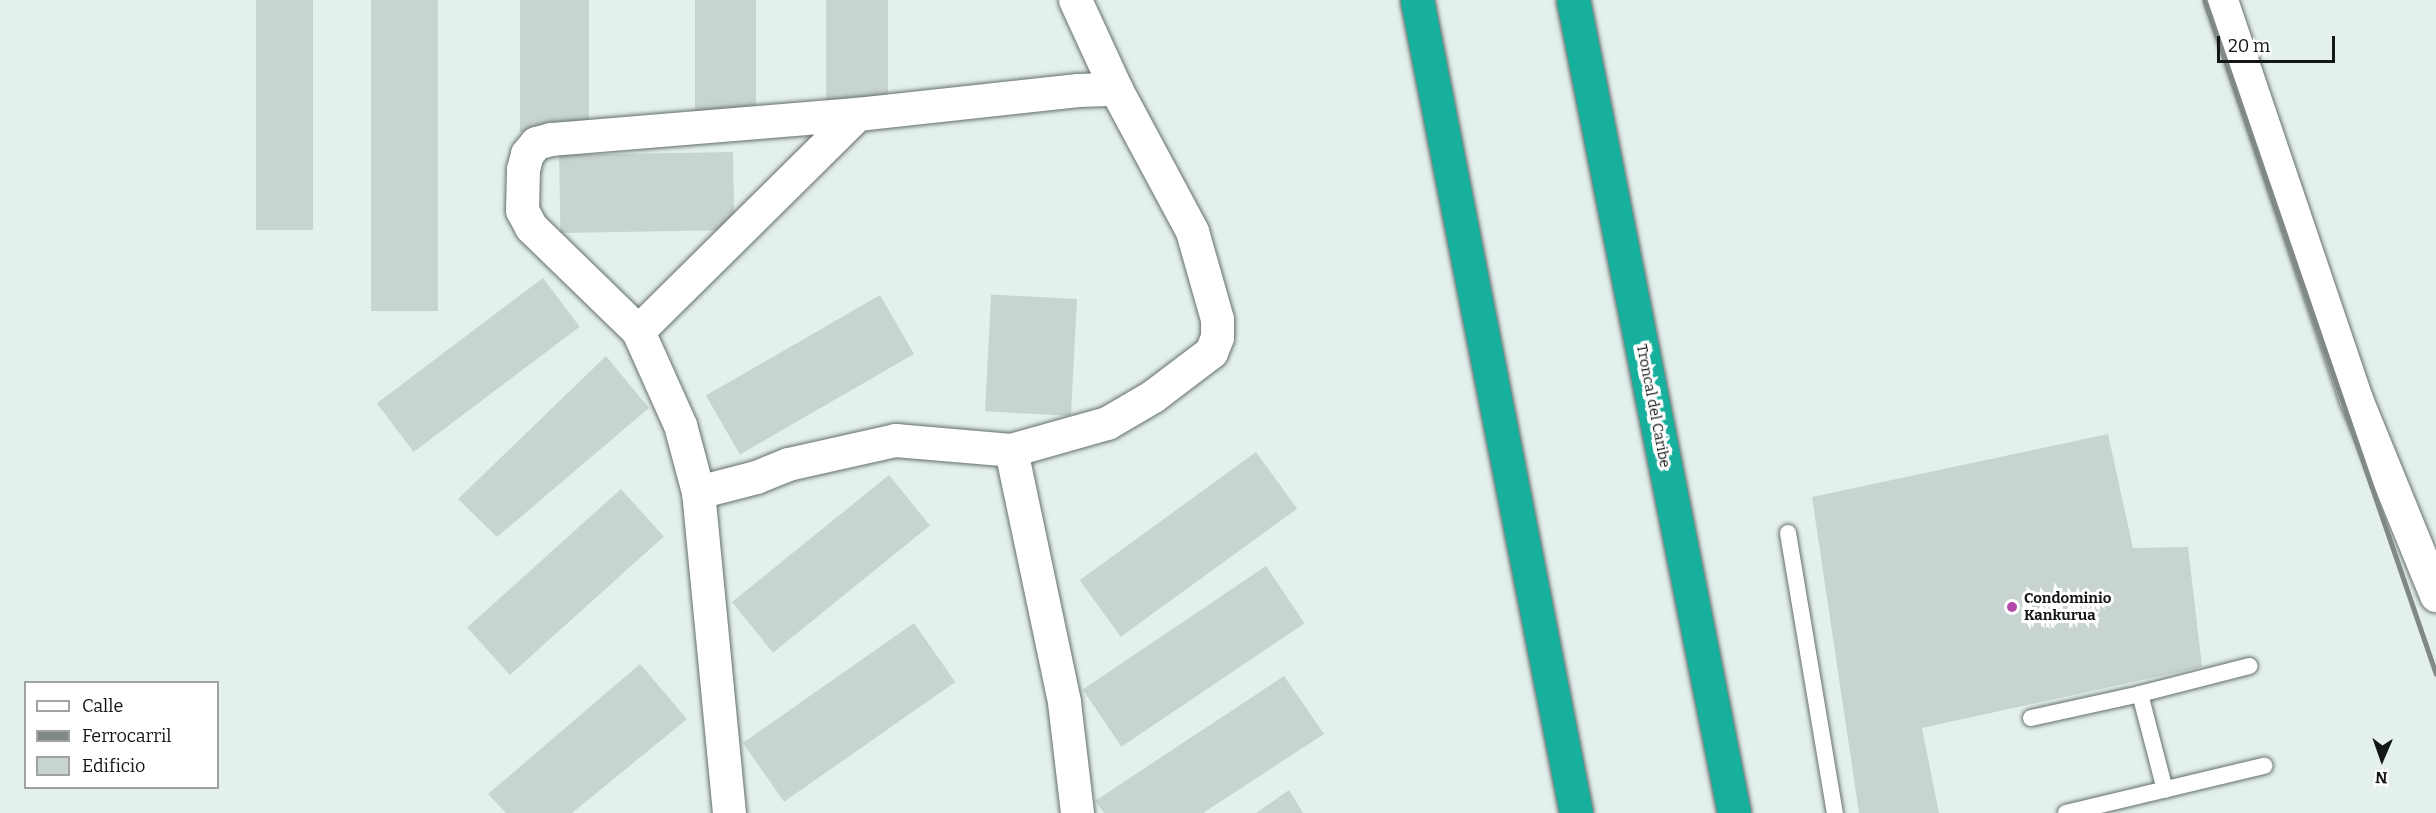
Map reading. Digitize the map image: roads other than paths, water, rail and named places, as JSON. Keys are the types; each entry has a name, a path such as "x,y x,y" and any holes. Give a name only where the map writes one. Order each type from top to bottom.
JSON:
{"highway":[{"path":"1417,0 1576,813"},
{"name":"Troncal del Caribe","path":"1573,0 1734,813"}],"street":[{"path":"698,492 756,477 788,464 895,440 1011,450 1107,423 1153,396 1211,352 1217,337 1217,319 1192,231 1116,89 1075,0"},
{"path":"2221,0 2356,399 2436,596"},
{"path":"729,813 698,492 680,425 638,331 531,227 522,210 523,169 527,154 536,143 551,139 857,114 1078,90 1116,89"},
{"path":"638,331 857,114"},
{"path":"1011,450 1064,702 1077,813"}],"lane":[{"path":"1788,533 1835,813"},
{"path":"2031,718 2140,694 2249,666"},
{"path":"2140,694 2165,790"},
{"path":"2066,813 2264,766"}],"railway":[{"path":"2205,0 2436,673"}],"place":[{"name":"Condominio Kankurua","path":"2012,607"}]}
